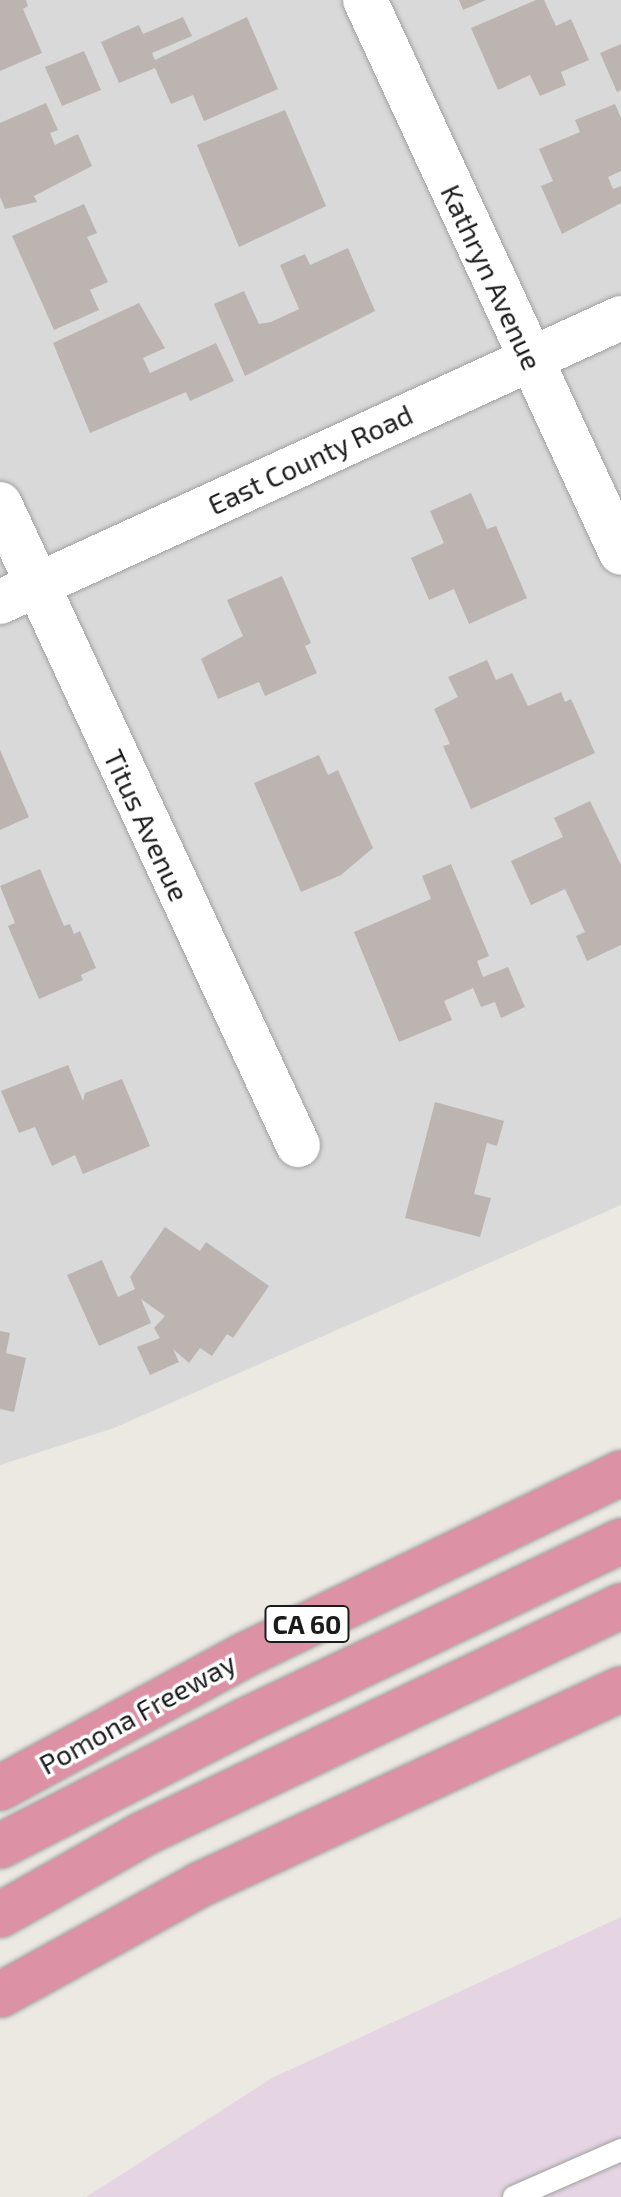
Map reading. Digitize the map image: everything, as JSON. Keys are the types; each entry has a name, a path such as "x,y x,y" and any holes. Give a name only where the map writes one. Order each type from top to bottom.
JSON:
{"highway":[{"name":"Pomona Freeway","path":"0,1788 245,1655 621,1473"},
{"path":"0,1846 244,1721 621,1541"},
{"path":"0,1915 143,1834 621,1606"},
{"path":"0,1995 199,1885 621,1689"}],"street":[{"name":"Kathryn Avenue","path":"365,0 621,553"},
{"name":"East County Road","path":"18,595 528,357 621,318"},
{"name":"Titus Avenue","path":"0,504 18,595 298,1145"}],"lane":[{"path":"514,2197 621,2150"}],"shaded area":[{"path":"0,0 621,0 621,1205 114,1428 0,1465"},
{"path":"621,1917 621,2197 86,2197 272,2078"}],"building":[{"path":"0,0 26,0 28,6 23,9 42,53 0,71"},
{"path":"459,0 486,0 463,10"},
{"path":"536,0 544,0 556,26 571,19 589,60 561,72 566,85 540,96 530,75 498,90 471,28"},
{"path":"183,17 192,36 152,53 155,60 247,17 278,89 204,121 193,95 171,104 155,68 119,83 101,42 139,25 143,34"},
{"path":"621,44 621,90 617,92 600,53"},
{"path":"84,51 101,90 62,106 45,67"},
{"path":"46,103 58,130 50,133 55,145 78,134 92,166 34,196 37,202 5,209 0,197 0,123"},
{"path":"615,104 621,118 621,171 608,177 613,189 621,186 621,203 562,234 541,186 553,181 539,149 580,132 575,120"},
{"path":"285,110 326,206 239,247 197,145"},
{"path":"84,204 97,233 87,237 108,282 90,290 99,310 54,330 12,236"},
{"path":"348,248 375,311 245,376 214,304 244,291 259,324 271,322 299,309 280,265 305,254 310,265"},
{"path":"139,303 165,348 143,358 150,373 216,343 234,381 190,401 186,392 90,433 53,343"},
{"path":"471,493 487,529 496,526 527,598 469,624 454,589 429,600 411,558 444,543 430,511"},
{"path":"282,576 311,643 305,646 317,673 265,696 259,682 218,699 201,659 243,636 227,600"},
{"path":"487,660 496,680 512,673 528,706 561,692 565,702 571,699 595,753 471,809 443,746 450,744 434,709 458,697 448,677"},
{"path":"0,750 29,817 0,830"},
{"path":"319,755 328,775 338,770 373,848 341,875 301,892 254,783"},
{"path":"590,801 621,865 621,945 587,961 576,936 585,932 565,889 531,905 511,861 563,837 554,818"},
{"path":"451,864 489,956 477,961 483,977 508,967 525,1007 501,1018 495,1002 481,1007 473,988 444,1001 452,1020 399,1042 354,932 431,899 422,876"},
{"path":"40,869 64,926 70,924 74,934 80,931 96,968 81,975 83,980 39,999 8,926 15,923 0,886"},
{"path":"68,1065 83,1101 85,1093 122,1079 150,1146 83,1174 75,1155 52,1166 35,1127 19,1133 1,1091"},
{"path":"435,1102 504,1121 497,1146 487,1143 474,1194 491,1198 480,1237 405,1218"},
{"path":"165,1227 200,1251 206,1242 269,1286 233,1338 227,1334 212,1356 200,1348 189,1363 173,1349 179,1362 150,1375 137,1347 160,1338 154,1328 165,1316 141,1299 151,1323 99,1346 67,1275 102,1260 118,1297 135,1289 130,1277"},
{"path":"0,1331 10,1333 6,1353 26,1358 14,1412 0,1409"}]}
